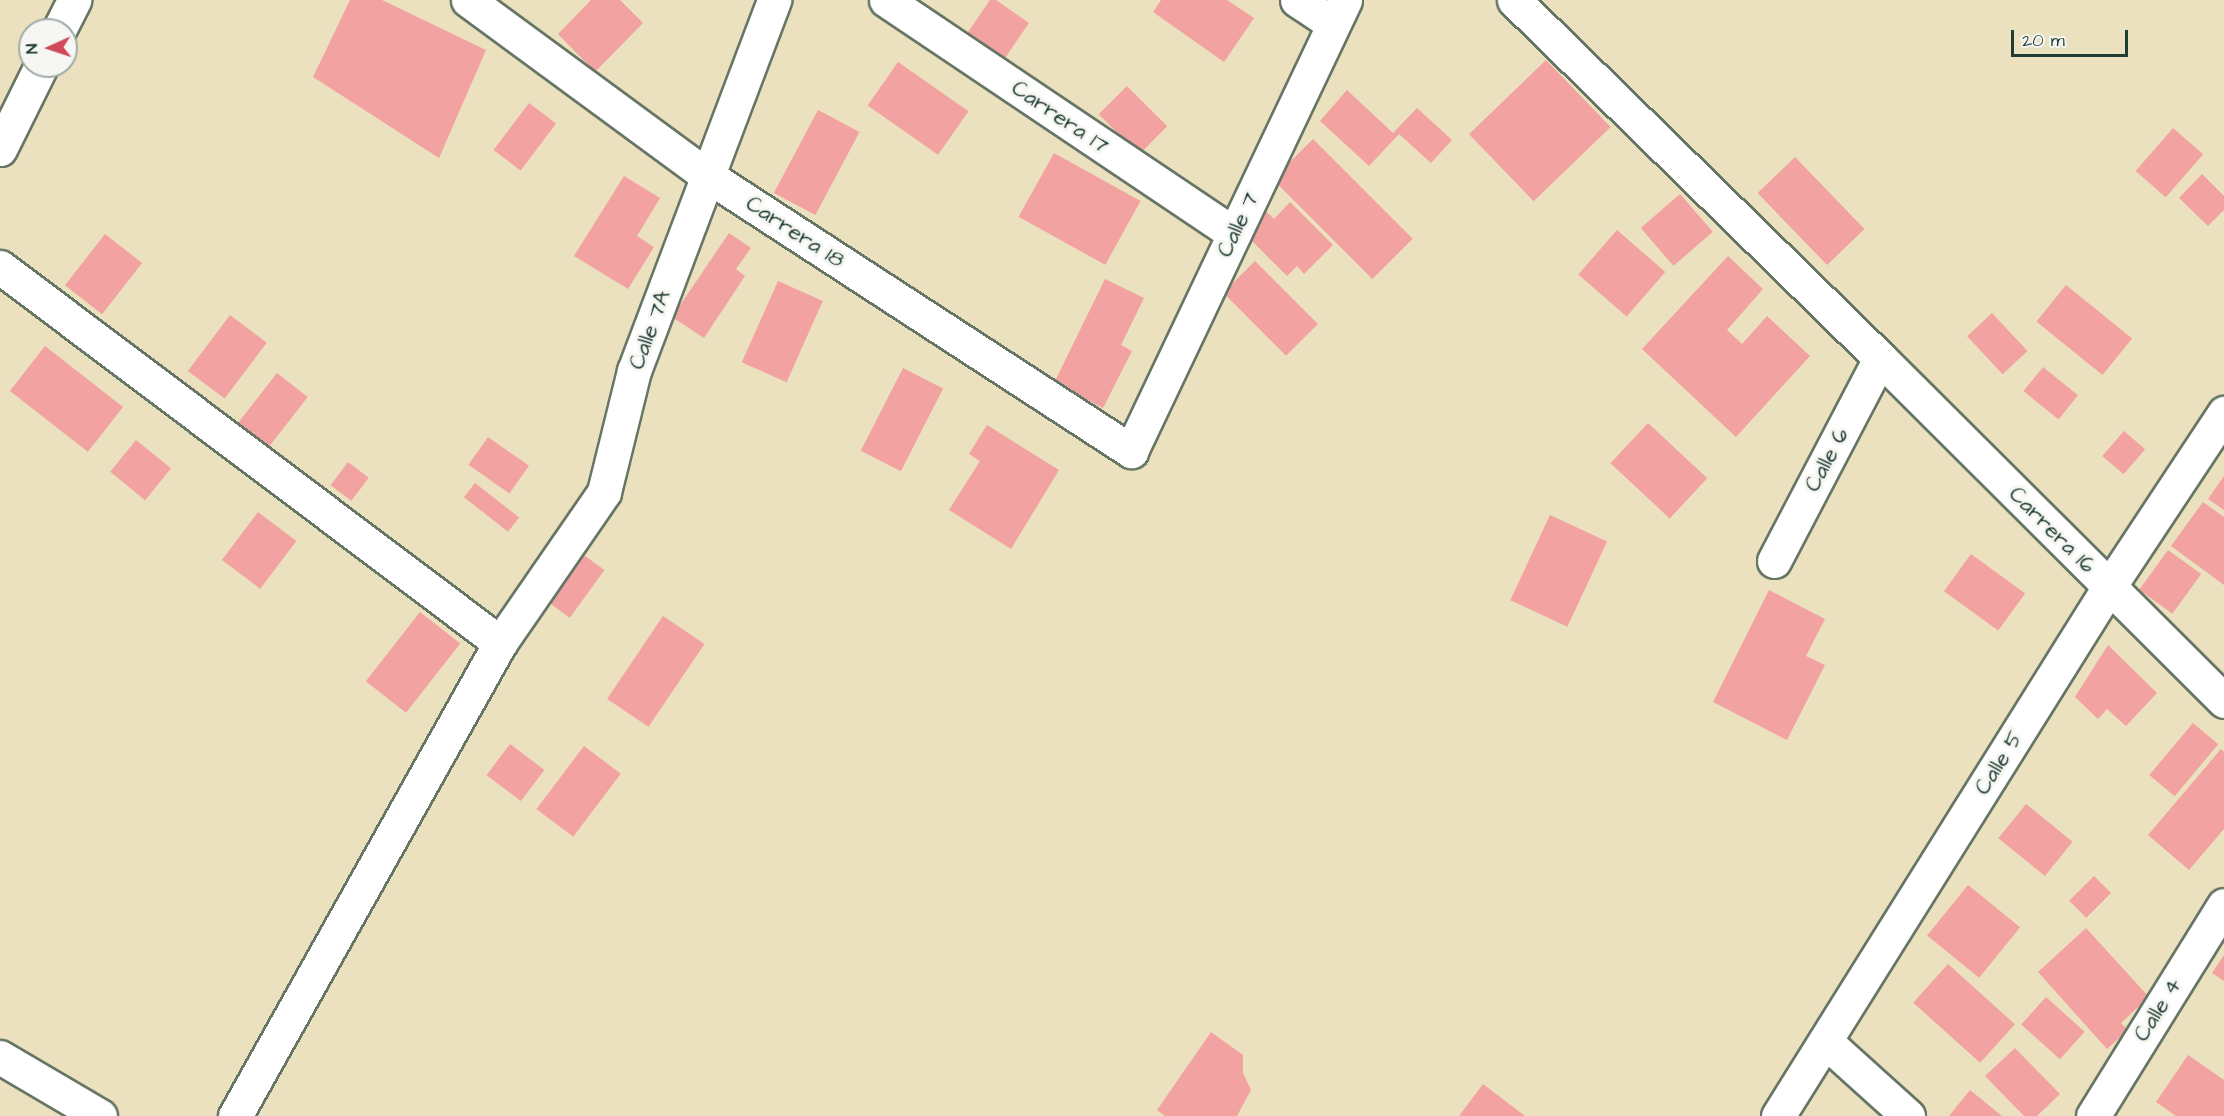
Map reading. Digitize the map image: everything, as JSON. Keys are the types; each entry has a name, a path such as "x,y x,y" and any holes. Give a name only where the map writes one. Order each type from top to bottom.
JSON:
{"street":[{"path":"65,18 74,0"},
{"name":"Carrera 18","path":"468,0 708,176 1131,451"},
{"name":"Calle 7A","path":"235,1116 500,643 604,492 634,371 774,0"},
{"name":"Carrera 17","path":"886,0 1234,234"},
{"path":"1297,0 1339,12"},
{"name":"Carrera 16","path":"1514,0 1880,358 2224,701"},
{"name":"Calle 7","path":"1131,451 1339,12"},
{"path":"0,149 35,78"},
{"path":"0,267 500,643"},
{"name":"Calle 6","path":"1773,561 1880,358"},
{"name":"Calle 5","path":"1778,1116 2109,587 2224,413"},
{"name":"Calle 4","path":"2093,1116 2224,905"},
{"path":"1825,1041 1908,1116"},
{"path":"0,1057 100,1116"}],"building":[{"path":"350,0 382,0 486,50 439,158 313,77"},
{"path":"591,0 620,0 643,23 595,72 558,34"},
{"path":"990,0 996,0 1029,23 1003,61 966,35"},
{"path":"1161,0 1227,0 1254,18 1224,62 1153,12"},
{"path":"1546,60 1611,127 1534,201 1469,134"},
{"path":"898,62 968,111 938,155 868,105"},
{"path":"1127,86 1167,126 1139,155 1099,114"},
{"path":"1347,90 1393,133 1417,108 1452,140 1431,163 1399,134 1369,166 1320,121"},
{"path":"529,103 556,123 521,171 493,150"},
{"path":"818,110 859,132 815,215 774,193"},
{"path":"2173,128 2203,154 2166,197 2136,171"},
{"path":"1313,139 1413,239 1372,279 1273,179"},
{"path":"1054,153 1141,201 1105,265 1019,217"},
{"path":"1795,157 1864,229 1827,265 1758,193"},
{"path":"2202,174 2224,196 2224,210 2208,226 2179,198"},
{"path":"624,176 660,198 637,236 654,247 628,289 574,256"},
{"path":"1680,194 1713,232 1674,266 1641,228"},
{"path":"1290,202 1333,245 1304,274 1297,266 1287,276 1248,237 1261,225 1255,219 1264,209 1274,219"},
{"path":"1617,230 1665,272 1627,317 1578,275"},
{"path":"729,233 751,248 736,269 745,276 704,338 672,317"},
{"path":"105,234 142,263 102,314 65,285"},
{"path":"1728,256 1763,289 1727,330 1742,344 1767,316 1810,356 1736,437 1642,349"},
{"path":"1255,261 1318,324 1286,356 1223,293"},
{"path":"1105,279 1144,298 1121,345 1132,351 1103,408 1054,383"},
{"path":"778,281 823,301 787,382 742,362"},
{"path":"2066,285 2132,338 2102,375 2036,322"},
{"path":"1992,313 2027,351 2003,374 1967,336"},
{"path":"230,315 267,343 225,399 188,371"},
{"path":"45,346 123,407 88,452 10,391"},
{"path":"2043,367 2078,395 2058,419 2023,391"},
{"path":"903,368 943,388 901,471 861,451"},
{"path":"277,373 308,397 269,447 238,423"},
{"path":"1648,423 1707,478 1670,518 1610,463"},
{"path":"987,425 1059,470 1011,549 949,510 980,461 969,454"},
{"path":"2124,431 2145,449 2123,474 2102,456"},
{"path":"488,437 529,466 509,494 468,465"},
{"path":"136,440 171,468 145,500 110,472"},
{"path":"348,462 369,478 351,501 331,485"},
{"path":"2224,476 2224,510 2208,499"},
{"path":"475,483 519,517 508,532 464,497"},
{"path":"2203,502 2224,517 2224,585 2171,546"},
{"path":"258,512 296,541 260,589 222,560"},
{"path":"1550,515 1607,542 1567,627 1510,600"},
{"path":"2168,550 2201,574 2172,614 2139,590"},
{"path":"581,553 604,570 570,618 546,601"},
{"path":"1971,554 2025,593 1998,631 1944,591"},
{"path":"1769,590 1825,619 1806,656 1825,665 1787,740 1713,702"},
{"path":"420,612 460,643 406,713 366,681"},
{"path":"663,616 704,644 649,727 607,699"},
{"path":"2108,645 2157,693 2126,726 2107,709 2098,719 2075,697"},
{"path":"2193,723 2218,744 2175,796 2149,775"},
{"path":"510,744 544,770 521,801 487,775"},
{"path":"584,746 621,774 573,837 536,809"},
{"path":"2221,749 2224,752 2224,829 2189,870 2148,835"},
{"path":"2026,804 2073,842 2045,876 1998,838"},
{"path":"2094,876 2111,893 2086,918 2069,901"},
{"path":"1968,885 2020,927 1979,978 1927,936"},
{"path":"2086,928 2149,997 2121,1023 2128,1030 2107,1049 2038,972"},
{"path":"2224,955 2224,981 2212,973"},
{"path":"1948,964 2015,1024 1980,1063 1913,1003"},
{"path":"2046,997 2085,1032 2060,1059 2021,1024"},
{"path":"1211,1032 1243,1055 1243,1073 1251,1090 1237,1116 1165,1116 1157,1110"},
{"path":"2015,1048 2060,1094 2037,1116 2024,1116 1985,1076"},
{"path":"2188,1055 2224,1080 2224,1116 2176,1116 2156,1102"},
{"path":"1483,1084 1525,1116 1459,1116"},
{"path":"1970,1090 2002,1116 1949,1116"}]}
